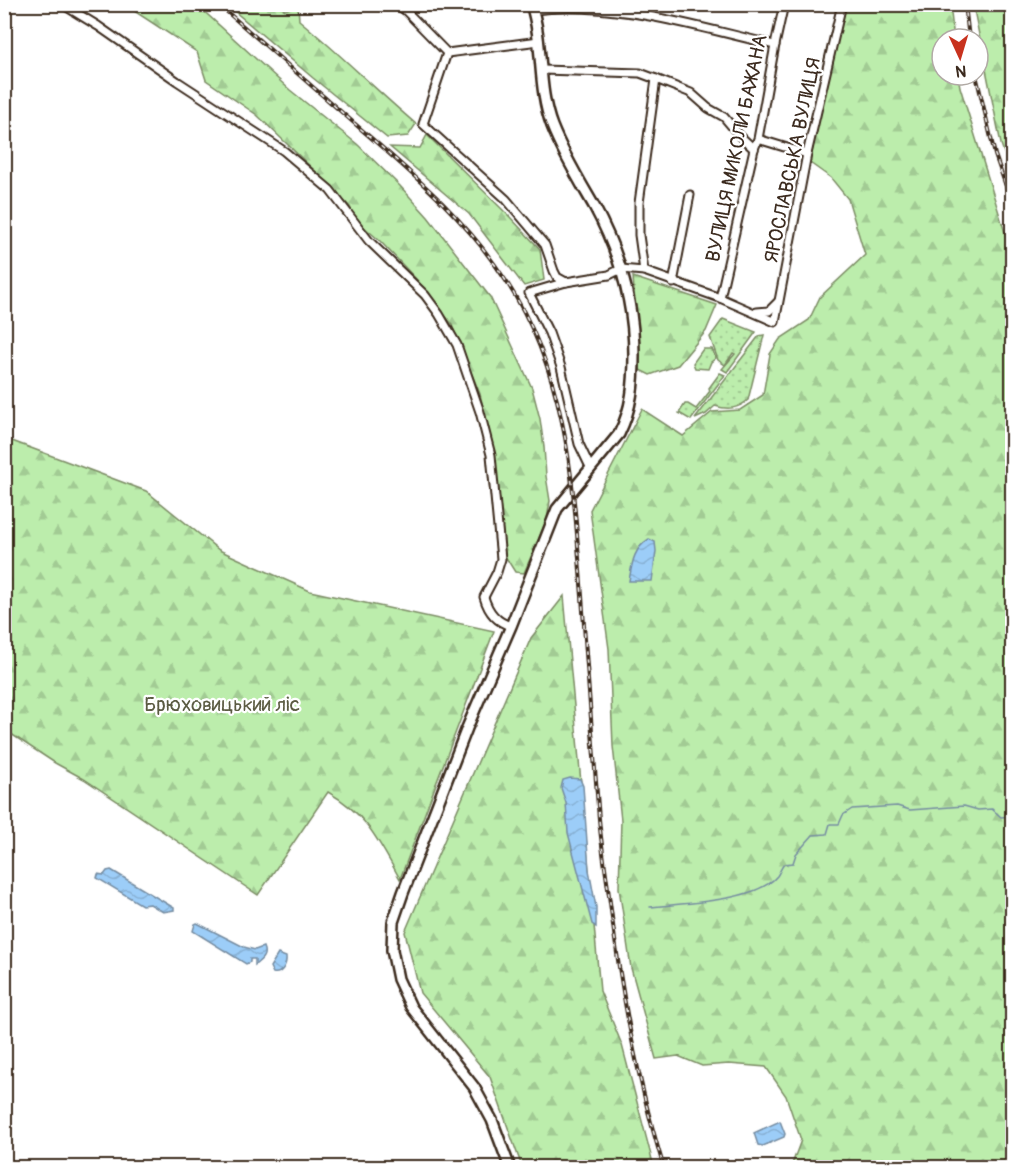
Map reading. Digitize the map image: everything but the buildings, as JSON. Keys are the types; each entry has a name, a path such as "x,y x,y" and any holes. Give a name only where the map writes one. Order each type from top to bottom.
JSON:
{"main road":[{"path":"510,1167 492,1120 474,1087 403,994 394,965 392,940 393,922 403,893 467,728 511,626 557,508 619,434 632,400 633,322 628,292 596,209 551,124 545,100 539,41 532,7"}],"street":[{"path":"63,4 284,151 330,190 369,241 424,295 439,314 457,345 480,412 491,455 501,559 484,597 487,607 500,623 511,626"},
{"path":"396,4 406,11 447,53"},
{"path":"644,15 647,4"},
{"name":"ВУЛИЦЯ МИКОЛИ БАЖАНА","path":"720,298 758,139 784,4"},
{"name":"ЯРОСЛАВСЬКА ВУЛИЦЯ","path":"752,312 775,322 807,154 842,4"},
{"path":"532,7 602,7 775,45"},
{"path":"447,53 539,41"},
{"path":"447,53 423,124 506,199 545,245 557,277 566,282"},
{"path":"542,70 640,73 692,93 708,108 724,117 754,149"},
{"path":"644,272 639,235 639,203 656,79"},
{"path":"758,139 807,154"},
{"path":"673,283 690,195"},
{"path":"591,469 582,455 561,367 549,333 529,293 566,282 609,275 621,269 644,272 720,298 752,312 769,311 776,307 780,300"}],"green space":[{"path":"125,5 197,5 290,90 357,144 400,186 428,217 490,297 532,388 544,447 550,501 547,519 524,573 515,572 505,556 496,464 480,394 451,323 417,280 380,241 355,219 350,207 315,171 257,115 206,80 197,52"},
{"path":"227,5 277,5 285,10 298,5 299,20 416,124 408,136 387,138"},
{"path":"844,5 950,5 953,27 930,27 930,87 960,87 1012,255 1012,1167 791,1167 801,1140 786,1096 766,1067 729,1064 702,1066 678,1056 656,1059 631,968 619,888 621,820 613,746 609,649 590,510 642,409 683,436 712,412 740,410 763,395 770,354 780,339 809,320 820,297 865,255 848,199 831,178 810,163 824,88"},
{"path":"973,5 1012,5 1012,176 1001,144 990,87 990,27 977,27"},
{"path":"427,135 540,249 544,280 524,286 469,214 390,147 420,148"},
{"path":"633,277 717,305 706,331 678,365 650,375 640,370"},
{"path":"723,319 756,332 727,372 722,369 735,354 733,353 725,365 718,360 710,337"},
{"path":"764,335 748,400 733,408 715,406 706,414 695,419 759,336"},
{"path":"703,349 712,349 716,358 708,369 695,368 693,363"},
{"path":"720,373 725,375 691,420 679,413 685,404 696,409"},
{"name":"Брюховицький ліс","path":"4,438 146,491 219,550 310,591 494,631 400,879 362,819 328,792 258,895 84,779 5,730"},
{"path":"564,596 600,991 622,1045 654,1167 522,1167 490,1077 420,993 405,932 531,638"}],"water":[{"path":"649,539 655,542 656,551 652,581 629,581 636,552"},
{"path":"580,779 583,786 589,870 596,907 596,927 592,924 568,833 566,803 561,788 563,780"},
{"path":"111,870 174,910 163,912 150,904 142,905 97,878 98,874 104,875"},
{"path":"197,923 244,947 255,950 263,947 263,958 255,965 255,959 250,959 250,962 246,964 193,931"},
{"path":"278,954 286,957 286,963 281,971 273,973 270,967"},
{"path":"780,1121 784,1137 763,1146 758,1145 754,1133"}],"waterway":[{"path":"650,907 718,900 767,885 777,876 784,864 793,863 796,854 813,835 827,834 830,824 839,824 843,815 852,809 897,806 910,810 964,806 978,810 992,809 1001,817 1012,816"}],"railway":[{"path":"218,4 402,165 458,219 475,238 506,281 527,318 543,356 555,394 571,473 599,819 615,943 639,1072 664,1168"},
{"path":"965,4 968,27"},
{"path":"979,87 995,155 1012,203"}]}
